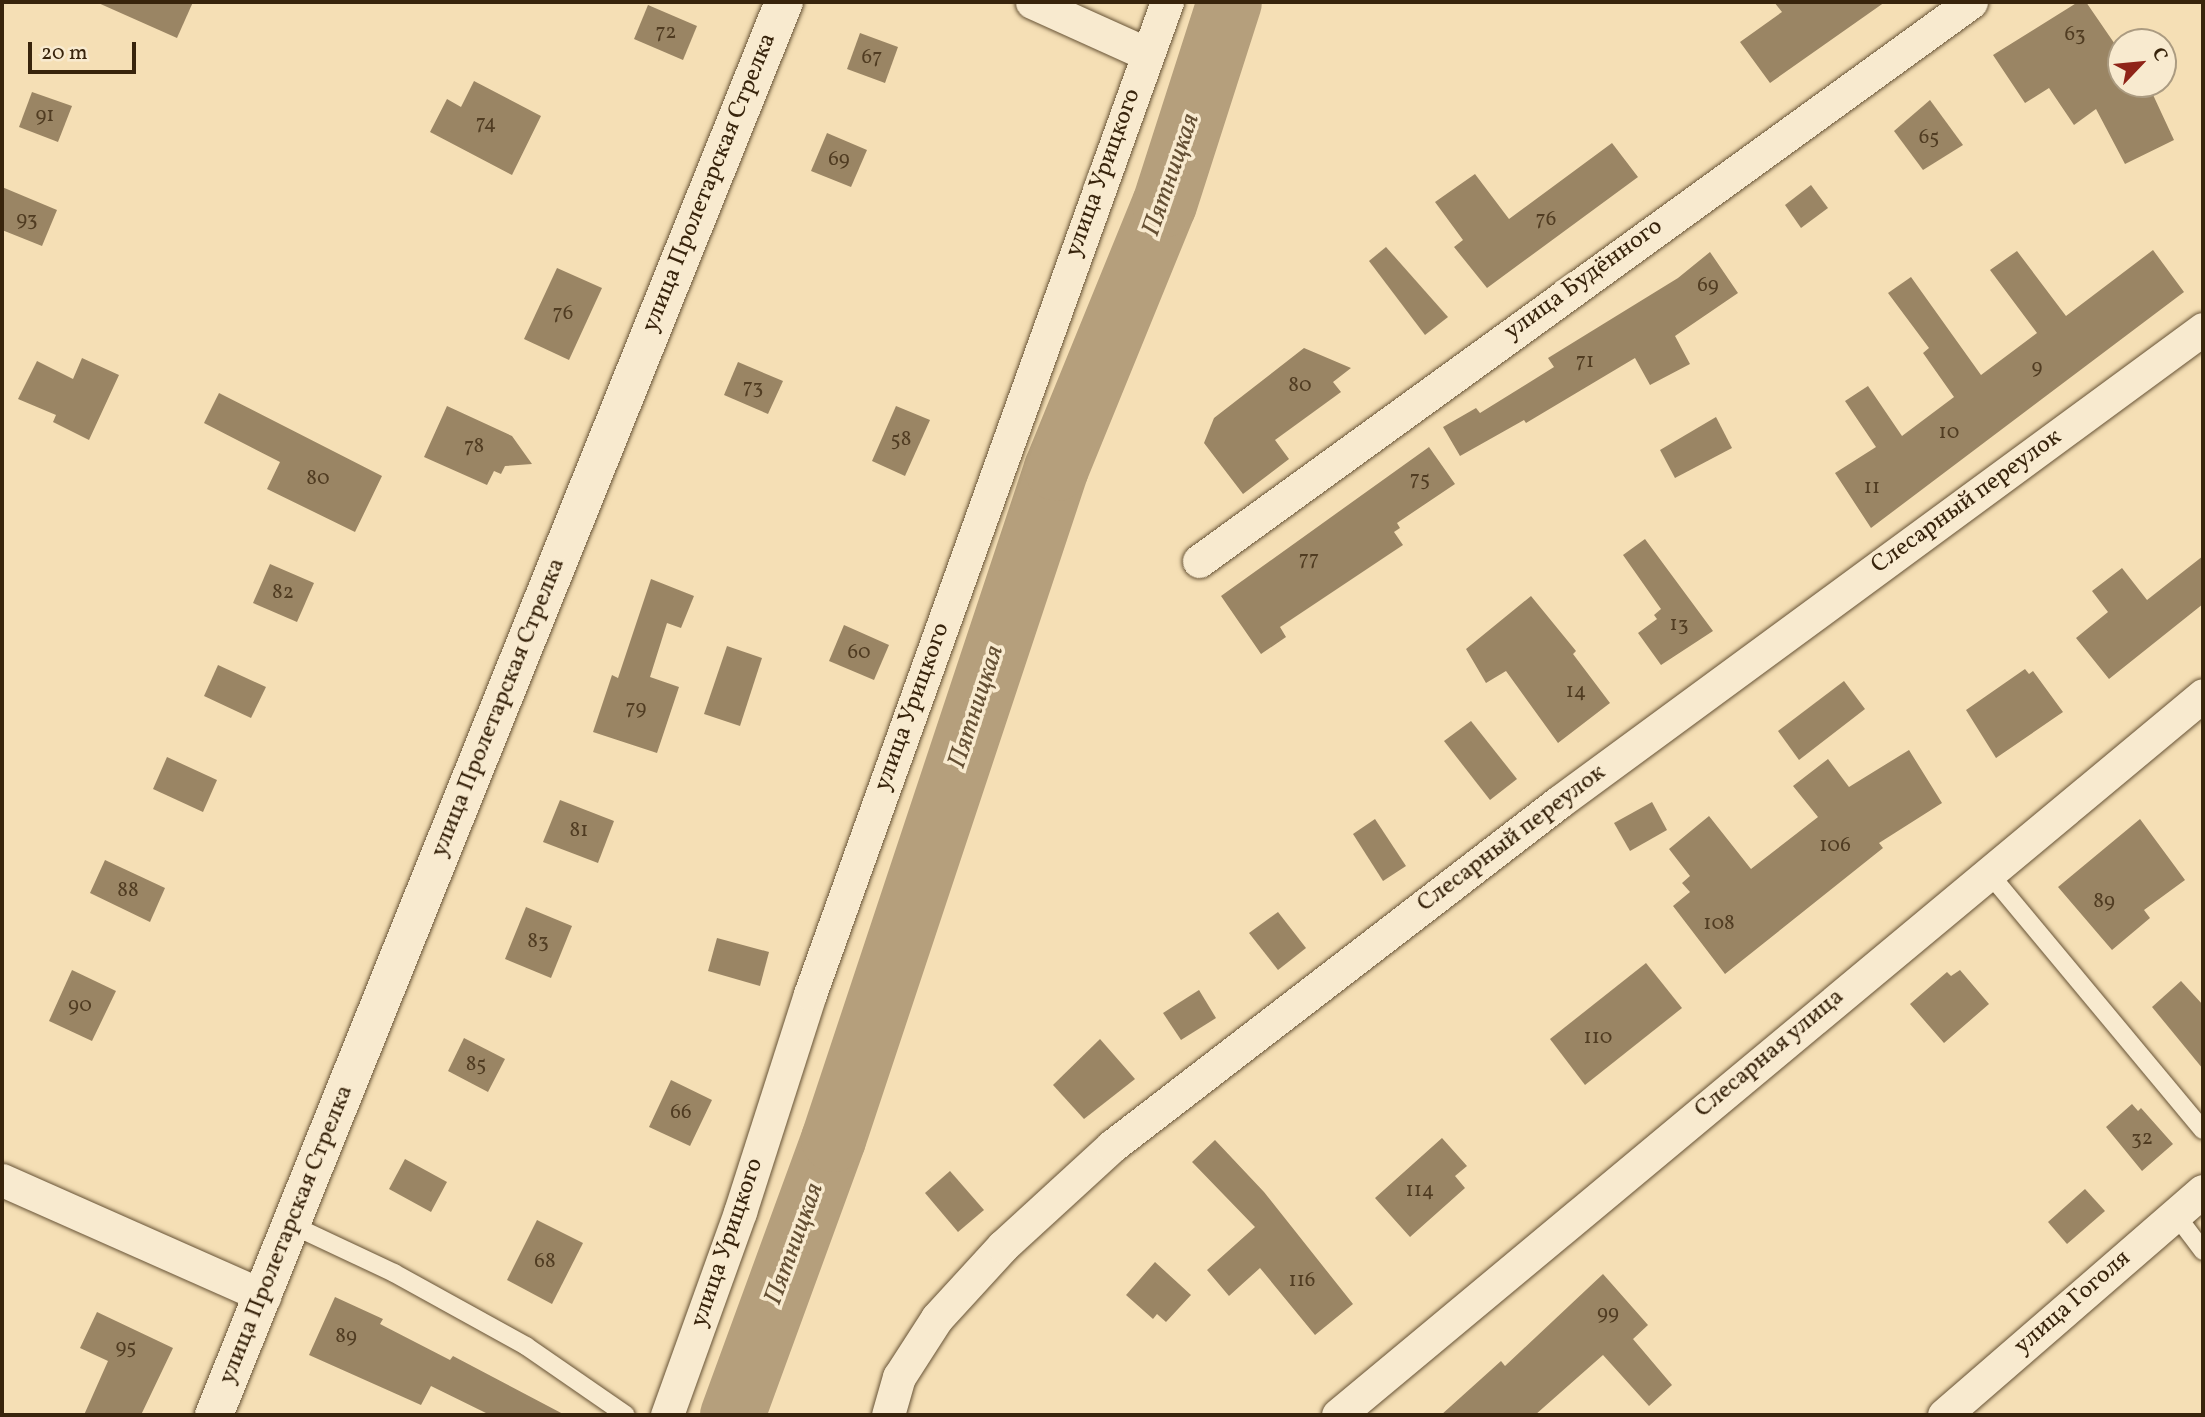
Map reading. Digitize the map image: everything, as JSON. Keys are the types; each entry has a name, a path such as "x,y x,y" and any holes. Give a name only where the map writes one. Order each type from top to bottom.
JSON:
{"street":[{"name":"улица Пролетарская Стрелка","path":"214,1415 784,2"},
{"path":"1032,2 1147,54"},
{"name":"улица Урицкого","path":"667,1415 740,1212 815,981 1167,2"},
{"name":"улица Будённого","path":"1199,561 1971,2"},
{"name":"Слесарный переулок","path":"888,1415 899,1377 937,1318 1003,1246 1112,1146 1559,802 2203,329"},
{"name":"Слесарная улица","path":"1338,1415 1987,872 2203,695"},
{"path":"2,1180 264,1296"},
{"name":"улица Гоголя","path":"1944,1415 2203,1191"}],"lane":[{"path":"1987,872 2203,1130"},
{"path":"2176,1215 2203,1251"},
{"path":"292,1225 394,1273 515,1339 626,1415"}],"building":[{"path":"96,2 193,2 177,38"},
{"path":"1774,2 1885,2 1770,83 1740,42 1782,12"},
{"path":"2078,2 2086,2 2107,33 2107,98 2154,98 2174,140 2125,164 2096,109 2074,125 2049,88 2025,103 1993,55"},
{"path":"648,5 697,26 683,60 634,39"},
{"path":"860,33 898,47 885,83 847,69"},
{"path":"474,81 541,116 512,175 430,132 447,99 461,107"},
{"path":"32,92 72,106 58,142 19,127"},
{"path":"1930,100 1963,145 1923,170 1894,131"},
{"path":"827,133 867,150 851,187 811,171"},
{"path":"1612,143 1638,177 1487,288 1454,247 1463,240 1435,202 1475,174 1509,219"},
{"path":"1811,185 1828,208 1801,228 1785,205"},
{"path":"2,187 57,210 42,246 2,230"},
{"path":"1386,247 1448,317 1425,335 1369,261"},
{"path":"2153,250 2184,292 1871,528 1835,473 1876,447 1845,401 1868,386 1902,436 1954,397 1923,353 1929,348 1888,293 1911,277 1981,375 2037,333 1990,270 2017,251 2066,316"},
{"path":"1710,252 1738,293 1675,336 1690,364 1650,385 1635,358 1526,423 1524,420 1460,456 1443,427 1476,408 1480,413 1554,367 1548,358 1678,278"},
{"path":"557,268 602,288 569,360 524,339"},
{"path":"1304,348 1351,368 1333,382 1341,392 1275,440 1289,459 1243,494 1204,443 1214,418"},
{"path":"82,358 119,375 89,440 53,422 56,415 18,399 37,361 73,379"},
{"path":"738,362 783,381 768,414 724,395"},
{"path":"219,393 382,476 355,532 267,489 280,462 204,423"},
{"path":"447,406 512,436 532,464 505,466 501,474 494,471 487,485 424,457"},
{"path":"896,406 930,420 905,476 872,461"},
{"path":"1716,417 1732,448 1675,478 1660,450"},
{"path":"1429,447 1455,484 1397,523 1400,528 1394,532 1403,545 1280,627 1286,637 1261,654 1221,596"},
{"path":"1645,539 1713,631 1661,665 1638,633 1657,619 1654,615 1661,609 1623,555"},
{"path":"2203,556 2203,604 2109,679 2076,638 2108,612 2092,591 2122,568 2147,600"},
{"path":"270,564 314,583 297,622 253,603"},
{"path":"651,579 694,596 681,628 667,623 650,677 679,687 657,753 593,732 612,675 618,678"},
{"path":"1531,596 1576,651 1573,654 1610,703 1558,743 1506,671 1486,683 1466,649"},
{"path":"844,625 889,645 874,680 829,661"},
{"path":"727,646 762,658 740,726 704,714"},
{"path":"218,665 266,687 251,718 204,696"},
{"path":"2025,669 2029,674 2033,671 2063,712 1996,758 1966,710"},
{"path":"1844,681 1865,709 1799,760 1778,731"},
{"path":"1471,721 1517,779 1490,800 1444,741"},
{"path":"1909,750 1942,803 1879,843 1883,848 1725,974 1673,906 1690,892 1682,883 1690,876 1669,849 1709,816 1751,869 1818,817 1793,786 1828,759 1849,787"},
{"path":"167,757 217,780 203,812 153,789"},
{"path":"560,800 614,821 598,863 543,842"},
{"path":"1652,802 1667,830 1630,851 1614,823"},
{"path":"1375,819 1406,866 1383,881 1353,834"},
{"path":"2140,819 2185,880 2144,910 2150,918 2112,950 2058,887"},
{"path":"105,860 165,888 150,922 90,893"},
{"path":"526,907 572,926 551,978 505,959"},
{"path":"1278,912 1306,948 1278,970 1249,933"},
{"path":"717,938 769,952 760,986 708,971"},
{"path":"1646,963 1682,1008 1585,1085 1550,1039"},
{"path":"72,970 116,991 92,1041 49,1021"},
{"path":"1960,970 1989,1004 1944,1043 1910,1004 1947,972 1951,976"},
{"path":"2181,981 2203,1005 2203,1069 2152,1007"},
{"path":"1199,990 1216,1018 1181,1040 1163,1013"},
{"path":"464,1038 505,1059 488,1092 448,1071"},
{"path":"1100,1039 1135,1079 1084,1119 1053,1085"},
{"path":"671,1080 712,1100 690,1146 649,1127"},
{"path":"2132,1104 2138,1111 2141,1108 2173,1144 2142,1171 2106,1127"},
{"path":"1442,1138 1467,1166 1455,1176 1465,1188 1410,1237 1375,1198"},
{"path":"1215,1140 1264,1192 1353,1304 1315,1335 1260,1268 1229,1296 1207,1270 1255,1227 1192,1162"},
{"path":"405,1159 447,1182 431,1212 389,1189"},
{"path":"950,1171 984,1210 958,1232 925,1193"},
{"path":"2085,1189 2105,1211 2067,1244 2048,1222"},
{"path":"537,1220 583,1243 552,1304 507,1280"},
{"path":"1155,1262 1191,1295 1166,1322 1157,1314 1153,1319 1126,1295"},
{"path":"1603,1274 1648,1325 1633,1339 1672,1385 1649,1406 1603,1355 1535,1415 1441,1415 1501,1361 1505,1366"},
{"path":"335,1297 383,1319 380,1324 450,1360 453,1356 565,1415 490,1415 431,1386 421,1405 309,1355"},
{"path":"97,1312 173,1348 141,1415 84,1415 108,1361 80,1348"}],"waterway":[{"name":"Пятницкая","path":"732,1415 833,1139 1056,468 1164,204 1229,2"}]}
